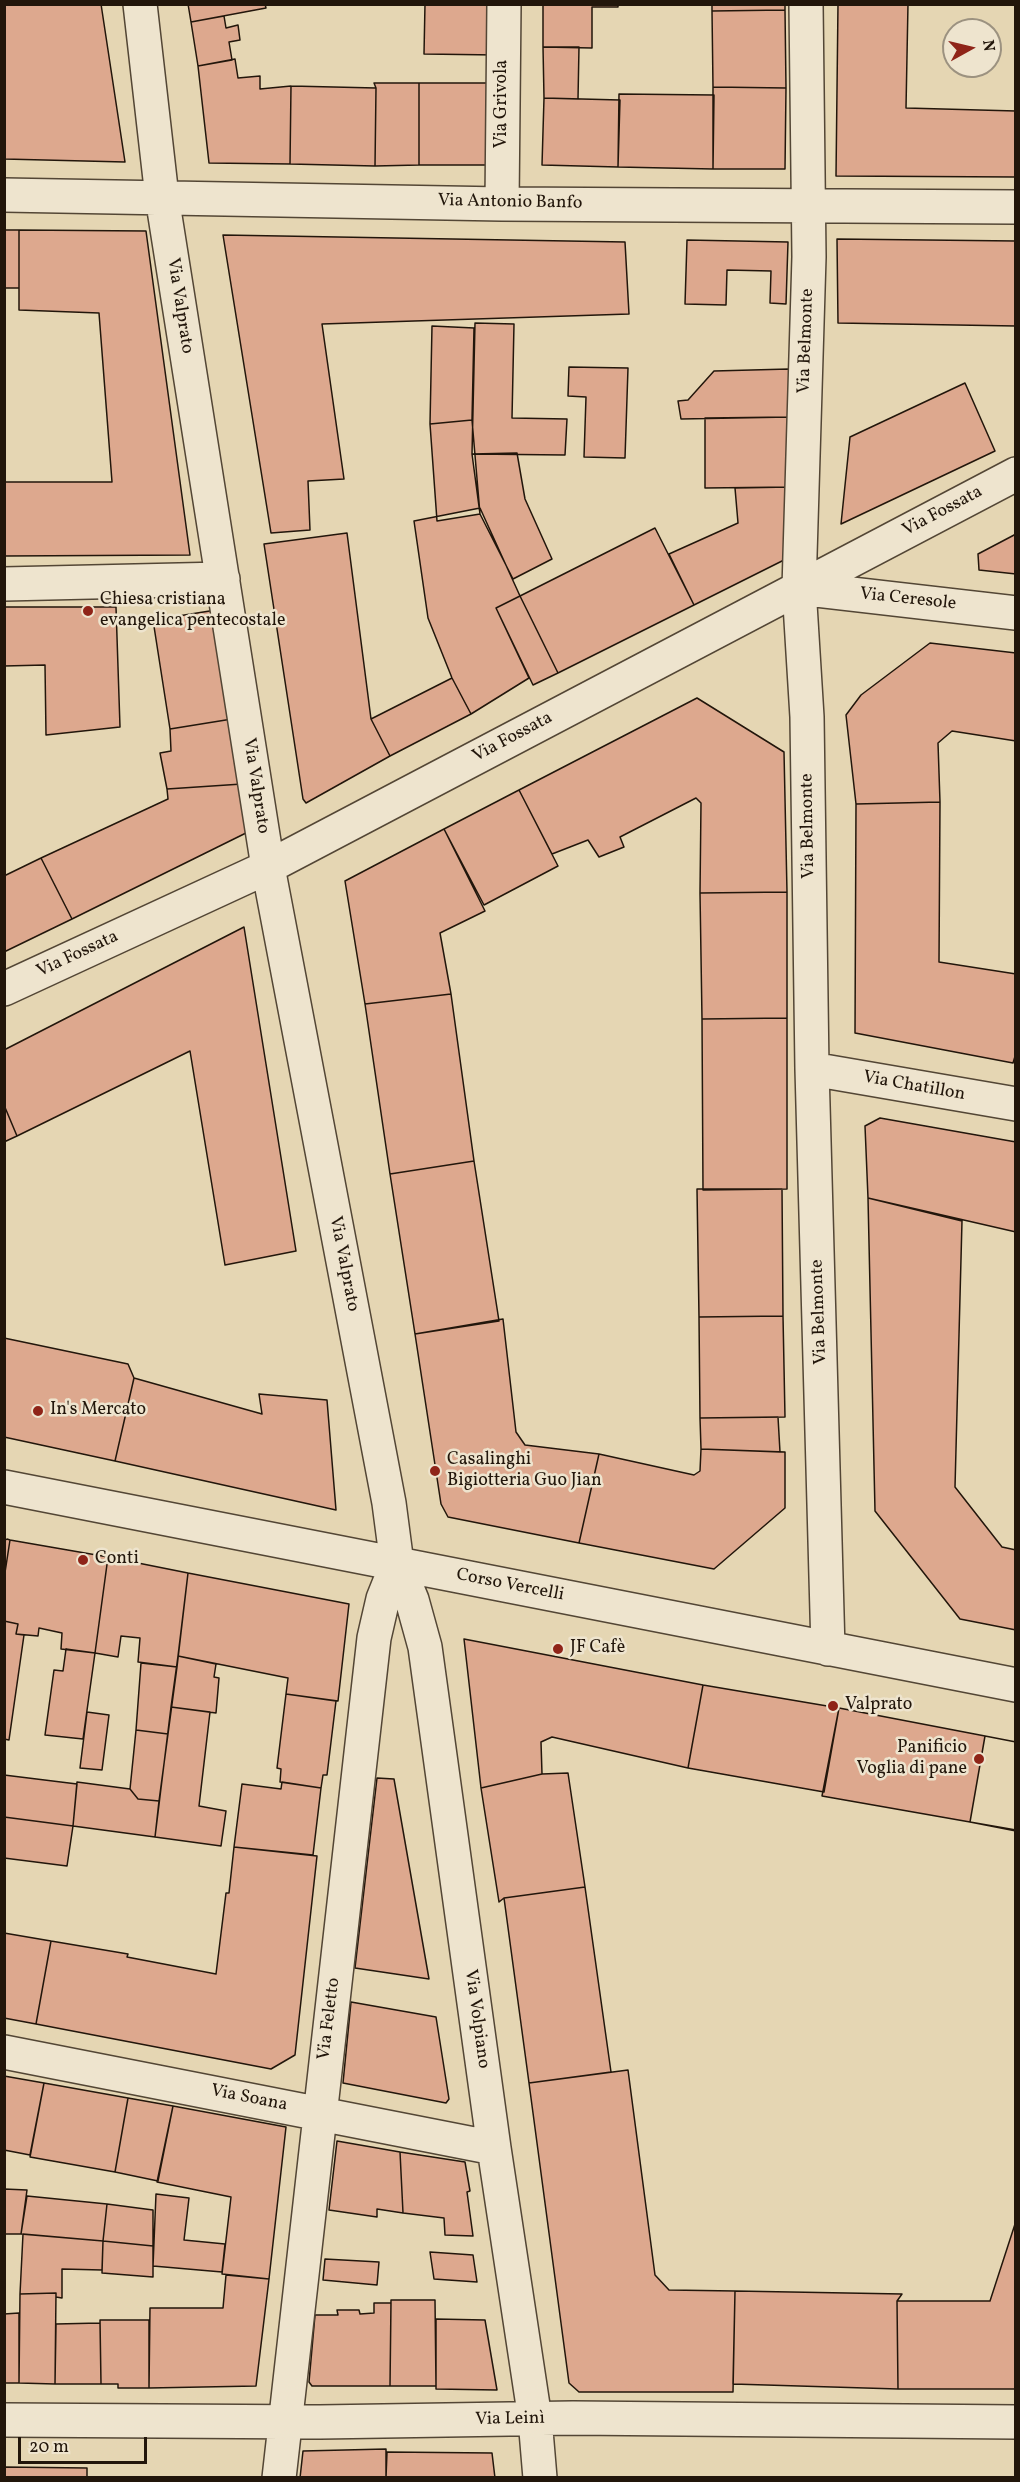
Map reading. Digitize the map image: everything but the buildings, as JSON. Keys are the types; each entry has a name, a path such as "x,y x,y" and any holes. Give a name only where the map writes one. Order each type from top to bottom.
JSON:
{"street":[{"name":"Via Valprato","path":"140,4 162,197 268,867 389,1503 397,1564"},
{"name":"Via Grivola","path":"502,204 504,4"},
{"name":"Via Belmonte","path":"806,4 809,207 800,588 807,717 812,1070 828,1648"},
{"name":"Via Antonio Banfo","path":"4,195 502,204 1016,207"},
{"name":"Via Fossata","path":"4,989 268,867 1016,474"},
{"path":"4,584 223,579"},
{"name":"Via Ceresole","path":"800,588 1016,613"},
{"name":"Via Chatillon","path":"812,1070 1016,1104"},
{"name":"Corso Vercelli","path":"4,1487 1016,1686"},
{"name":"Via Feletto","path":"279,2478 374,1638 383,1599 397,1564"},
{"name":"Via Volpiano","path":"397,1564 417,1615 425,1647 494,2148 535,2419 540,2478"},
{"name":"Via Soana","path":"4,2052 494,2148"},
{"name":"Via Leinì","path":"4,2420 286,2422 535,2419 1016,2422"}],"place":[{"name":"Chiesa cristiana evangelica pentecostale","path":"88,611"},
{"name":"In's Mercato","path":"38,1411"},
{"name":"Casalinghi Bigiotteria Guo Jian","path":"435,1471"},
{"name":"Conti","path":"83,1560"},
{"name":"JF Cafè","path":"558,1649"},
{"name":"Valprato","path":"833,1706"},
{"name":"Panificio Voglia di pane","path":"979,1759"}]}
